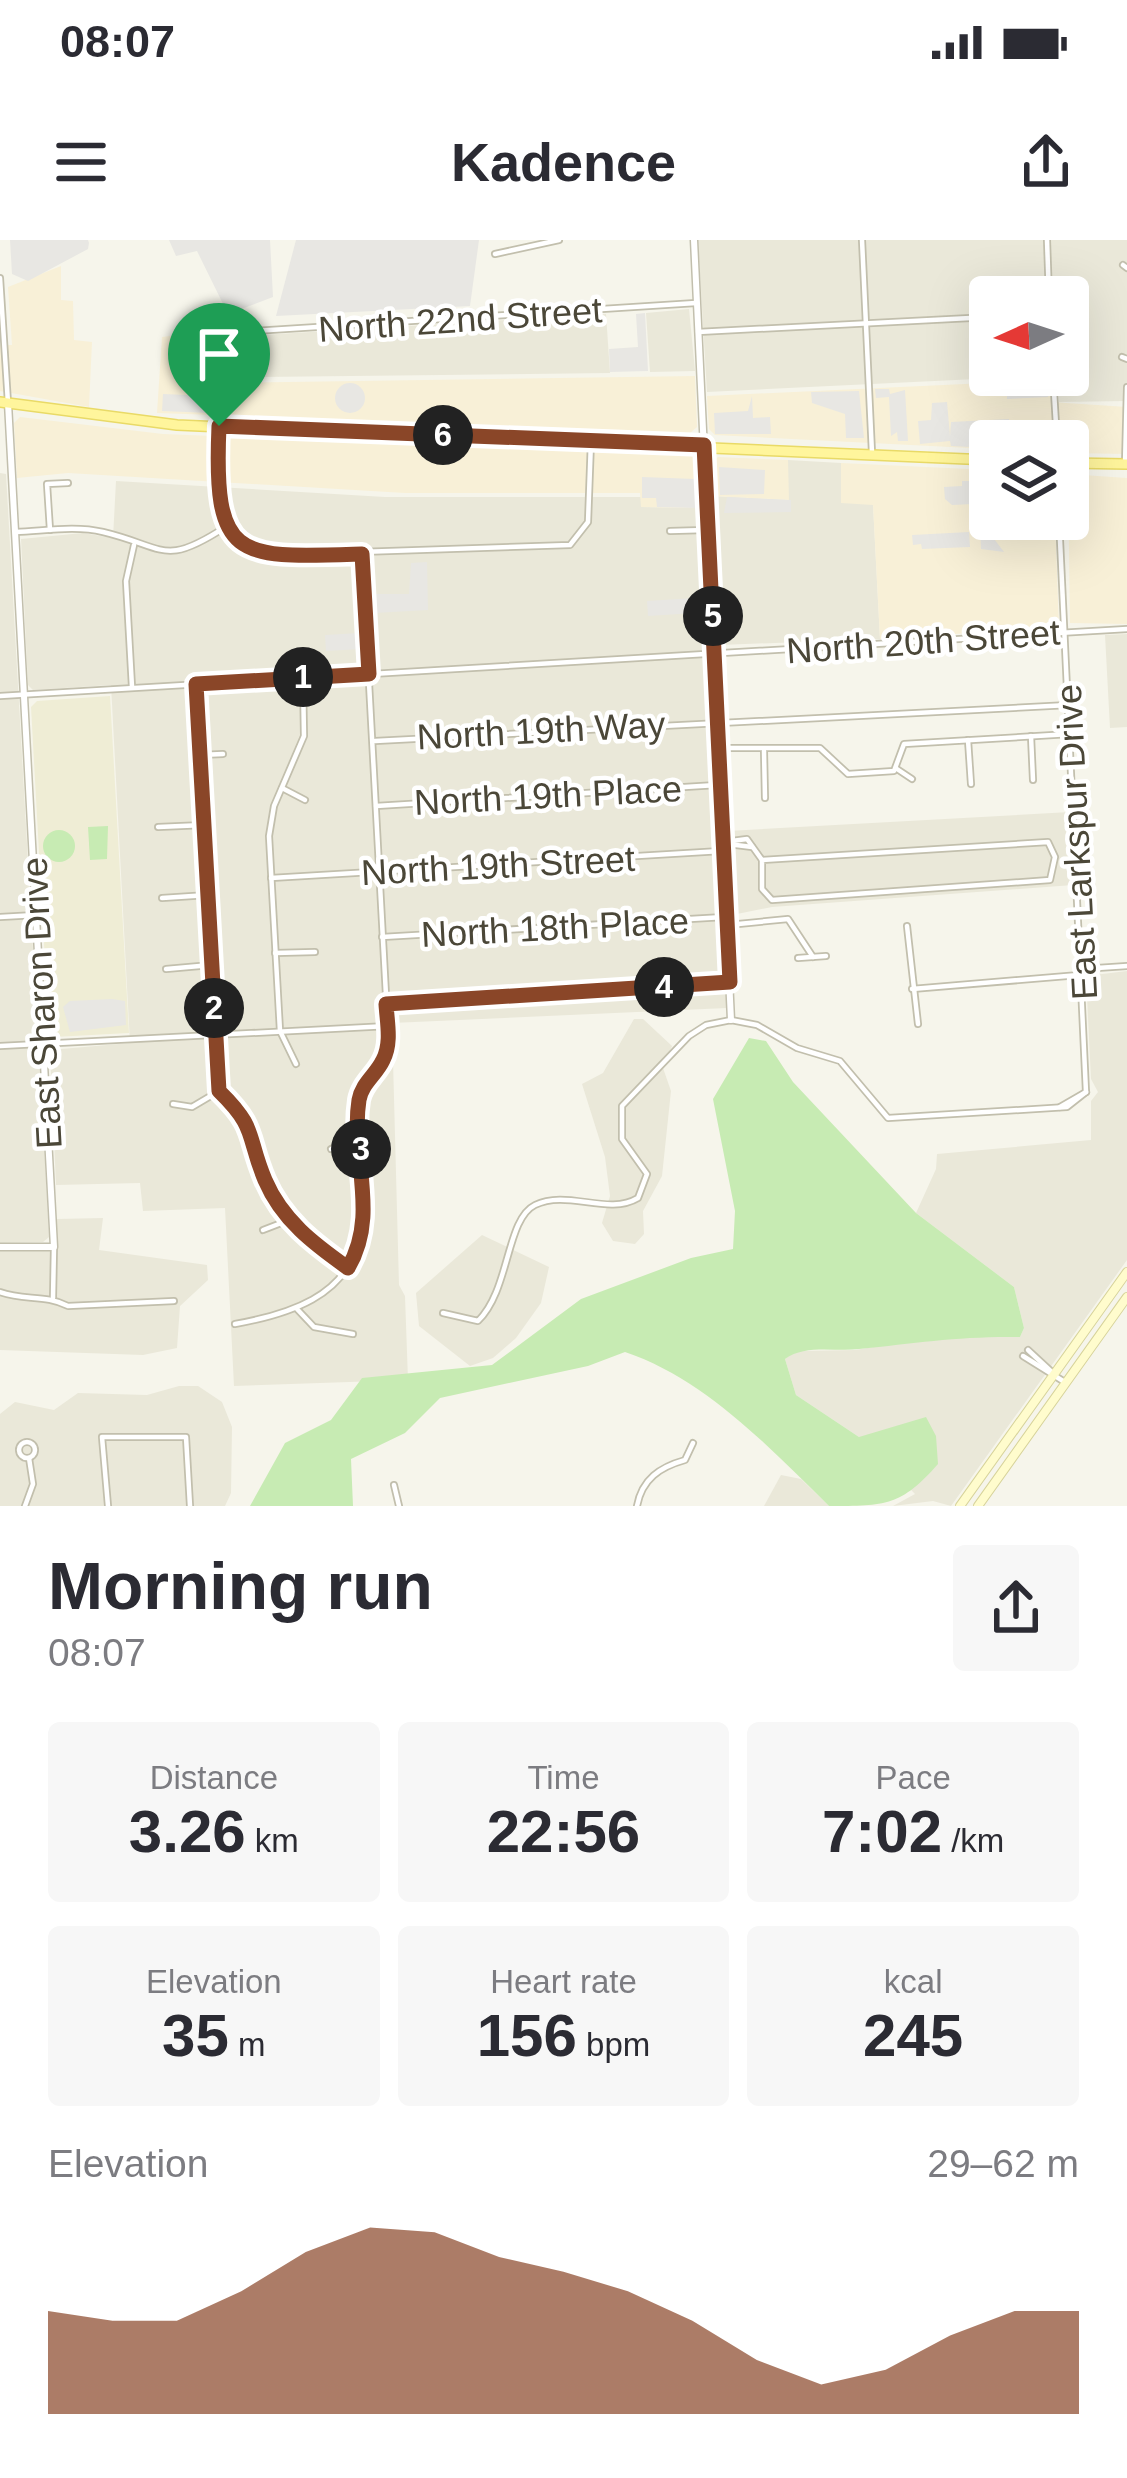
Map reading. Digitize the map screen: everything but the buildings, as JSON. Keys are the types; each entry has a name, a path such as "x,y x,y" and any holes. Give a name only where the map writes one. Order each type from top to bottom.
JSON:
{"main road":[{"path":"4,402 106,420 969,459"},
{"path":"1089,463 1126,462"},
{"path":"960,1506 1127,1272"},
{"path":"978,1506 1127,1297"}],"street":[{"path":"494,254 559,240"},
{"path":"443,1313 478,1321 490,1310 511,1260 516,1223 529,1208 552,1200 627,1205 638,1198 646,1174 622,1139 622,1106 689,1036 706,1025 731,1020 694,240"},
{"path":"862,240 872,453"},
{"path":"1047,240 1048,276"},
{"name":"East Sharon Drive","path":"0,278 37,914 53,1298"},
{"name":"North 22nd Street","path":"219,426 224,333 697,303"},
{"path":"698,332 969,318"},
{"path":"1126,462 1127,387"},
{"path":"219,426 217,502 227,526 250,547 268,555 570,545 588,522 591,440"},
{"path":"50,530 47,484 68,483"},
{"path":"0,507 13,506"},
{"path":"14,532 100,531 159,552 182,550 227,526"},
{"path":"670,531 709,530"},
{"name":"East Larkspur Drive","path":"731,1020 757,1025 785,1043 840,1061 888,1118 1060,1107 1086,1092 1060,540"},
{"path":"132,687 126,580 134,545"},
{"path":"235,1324 296,1310 325,1293 348,1268 364,1228 361,1094 386,1055 388,1026 362,554"},
{"name":"North 20th Street","path":"0,696 1127,629"},
{"path":"296,1064 280,1031 271,819 304,736 302,677"},
{"path":"196,684 219,1091 250,1123 264,1178 289,1220 348,1268"},
{"name":"North 19th Way","path":"372,741 718,719 773,723 1069,705"},
{"path":"897,770 896,755 904,744 1070,734"},
{"path":"1030,736 1033,780"},
{"path":"968,740 971,784"},
{"name":"North 19th Place","path":"720,748 764,752 820,748 831,753 848,774"},
{"path":"764,752 765,798"},
{"path":"200,755 223,754"},
{"path":"846,786 848,774 897,770 912,779"},
{"name":"North 19th Place","path":"376,806 721,785"},
{"path":"282,788 305,800"},
{"path":"158,827 204,825"},
{"name":"North 19th Street","path":"271,878 724,847 742,838 762,860"},
{"path":"1048,842 1055,856 1050,880 767,900 762,860 1048,842"},
{"path":"1055,856 1076,855"},
{"path":"162,898 208,895"},
{"path":"0,916 37,914"},
{"name":"North 18th Place","path":"382,938 788,919 813,957"},
{"path":"907,926 918,1024"},
{"path":"275,953 315,952"},
{"path":"798,958 826,956"},
{"path":"166,969 211,965"},
{"path":"912,989 1127,967"},
{"path":"386,1004 730,982"},
{"path":"0,1046 388,1026"},
{"path":"173,1104 192,1106 219,1091"},
{"path":"331,1149 360,1136"},
{"path":"263,1230 289,1220"},
{"path":"0,1247 54,1247"},
{"path":"0,1292 17,1299 53,1298 68,1306 174,1301"},
{"path":"296,1310 314,1327 353,1334"},
{"path":"1025,1353 1066,1384"},
{"path":"108,1506 102,1437 186,1437 190,1506"},
{"path":"637,1506 645,1484 663,1468 685,1460 693,1443"},
{"path":"25,1506 33,1484 29,1458"},
{"path":"394,1485 399,1506"}],"shaded area":[{"path":"10,240 89,243 88,249 28,281 12,274"},
{"path":"169,240 270,240 273,297 228,314 197,251 176,256"},
{"path":"296,240 479,240 470,306 276,316"},
{"path":"698,240 1127,240 1127,401 1059,402 1059,396 1089,396 1089,276 969,276 969,379 707,392"},
{"path":"61,266 61,300 73,301 74,340 92,342 89,407 0,391 0,345 12,345 8,287"},
{"path":"689,309 695,371 650,372 646,313"},
{"path":"645,313 648,371 610,372 609,349 638,347 636,314"},
{"path":"606,314 610,373 260,377 262,335"},
{"path":"218,330 214,415 157,413 162,337"},
{"path":"263,336 260,378 225,377 226,349 242,339"},
{"path":"695,376 697,427 689,434 228,416 224,411 224,383"},
{"path":"350,383 361,387 365,398 361,409 350,413 339,409 335,398 339,387"},
{"path":"969,384 969,396 1050,396 1051,402 1127,407 1127,454 1089,453 1089,420 969,420 969,448 715,435 709,429 707,396"},
{"path":"875,389 889,389 890,394 905,390 908,441 898,441 897,432 891,436 889,397 876,398"},
{"path":"859,391 864,438 846,438 845,414 812,403 811,392"},
{"path":"163,394 211,396 210,413 162,411"},
{"path":"752,396 753,418 770,417 771,434 715,434 714,413 748,411"},
{"path":"947,402 950,436 951,422 969,421 969,447 951,446 950,441 920,444 918,421 931,420 932,403"},
{"path":"20,417 163,434 691,455 698,461 702,508 641,507 640,493 405,493 68,473 17,478 14,423"},
{"path":"718,457 788,460 789,500 713,496 711,463"},
{"path":"788,460 841,463 841,502 873,504 880,639 720,645 713,496 788,500"},
{"path":"841,463 969,469 969,540 1056,540 1059,627 880,639 873,505 841,503"},
{"path":"719,467 765,470 764,494 720,495"},
{"path":"0,473 6,474 44,1144 49,1237 43,1242 0,1243"},
{"path":"1089,475 1127,478 1127,624 1070,623 1069,540 1089,540"},
{"path":"642,477 695,479 695,508 657,507 656,498 642,498"},
{"path":"116,481 385,497 641,497 642,507 702,508 727,1008 392,1023 399,1285 405,1296 408,1380 234,1386 225,1208 143,1211 140,1183 56,1185 50,1050 130,1043 111,685 33,690 28,685 21,539 83,533 113,538"},
{"path":"962,481 969,481 969,504 952,505 945,499 944,487 962,486"},
{"path":"727,497 791,500 791,512 724,513"},
{"path":"969,532 970,547 922,549 921,544 913,545 912,535"},
{"path":"981,540 995,540 1004,552 981,549"},
{"path":"427,562 428,610 374,613 373,594 409,594 411,563"},
{"path":"694,598 695,613 648,616 647,601"},
{"path":"360,633 361,649 326,651 325,635"},
{"path":"1127,634 1127,727 1110,728 1105,635"},
{"path":"110,696 129,1033 54,1037 49,1034 31,707 37,701"},
{"path":"1070,812 1073,885 772,907 732,915 728,831"},
{"path":"1127,971 1127,1260 951,1506 933,1501 893,1506 915,1494 859,1437 796,1395 785,1359 796,1351 855,1350 942,1336 1020,1337 1024,1328 1014,1287 916,1213 936,1169 937,1154 1091,1140 1091,1101 1098,1092 1091,1079 1086,976"},
{"path":"70,1001 125,1001 126,1025 70,1032 63,1007"},
{"path":"634,1019 643,1019 672,1046 663,1068 671,1091 662,1176 643,1211 644,1234 635,1244 613,1241 602,1223 610,1196 605,1157 582,1084 603,1073"},
{"path":"103,1218 99,1250 207,1265 208,1280 180,1306 177,1348 143,1355 0,1350 0,1251 57,1251 56,1219"},
{"path":"482,1235 549,1267 541,1303 516,1338 493,1358 470,1366 419,1326 416,1293"},
{"path":"198,1386 222,1402 232,1427 231,1493 225,1506 0,1506 0,1414 15,1402 54,1410 78,1393 147,1395"},
{"path":"781,1475 801,1479 829,1506 764,1506"}],"green space":[{"path":"108,826 107,859 90,860 88,827"},
{"path":"59,830 70,835 75,846 70,857 59,862 48,857 43,846 48,835"},
{"path":"749,1038 766,1041 793,1082 916,1213 1014,1287 1024,1328 1020,1337 811,1350 785,1359 796,1395 859,1437 926,1417 936,1436 938,1464 925,1478 891,1501 829,1506 709,1397 625,1352 588,1366 440,1398 405,1433 351,1459 353,1506 250,1506 285,1443 331,1420 362,1378 492,1365 581,1299 691,1258 733,1249 735,1211 713,1099"}],"route":[{"path":"219,426 704,445 730,982 386,1004 386,1055 358,1103 365,1213 362,1239 348,1268 289,1220 264,1178 250,1123 219,1091 196,684 369,674 362,554 279,556 259,552 237,538 217,502 219,426"}]}
